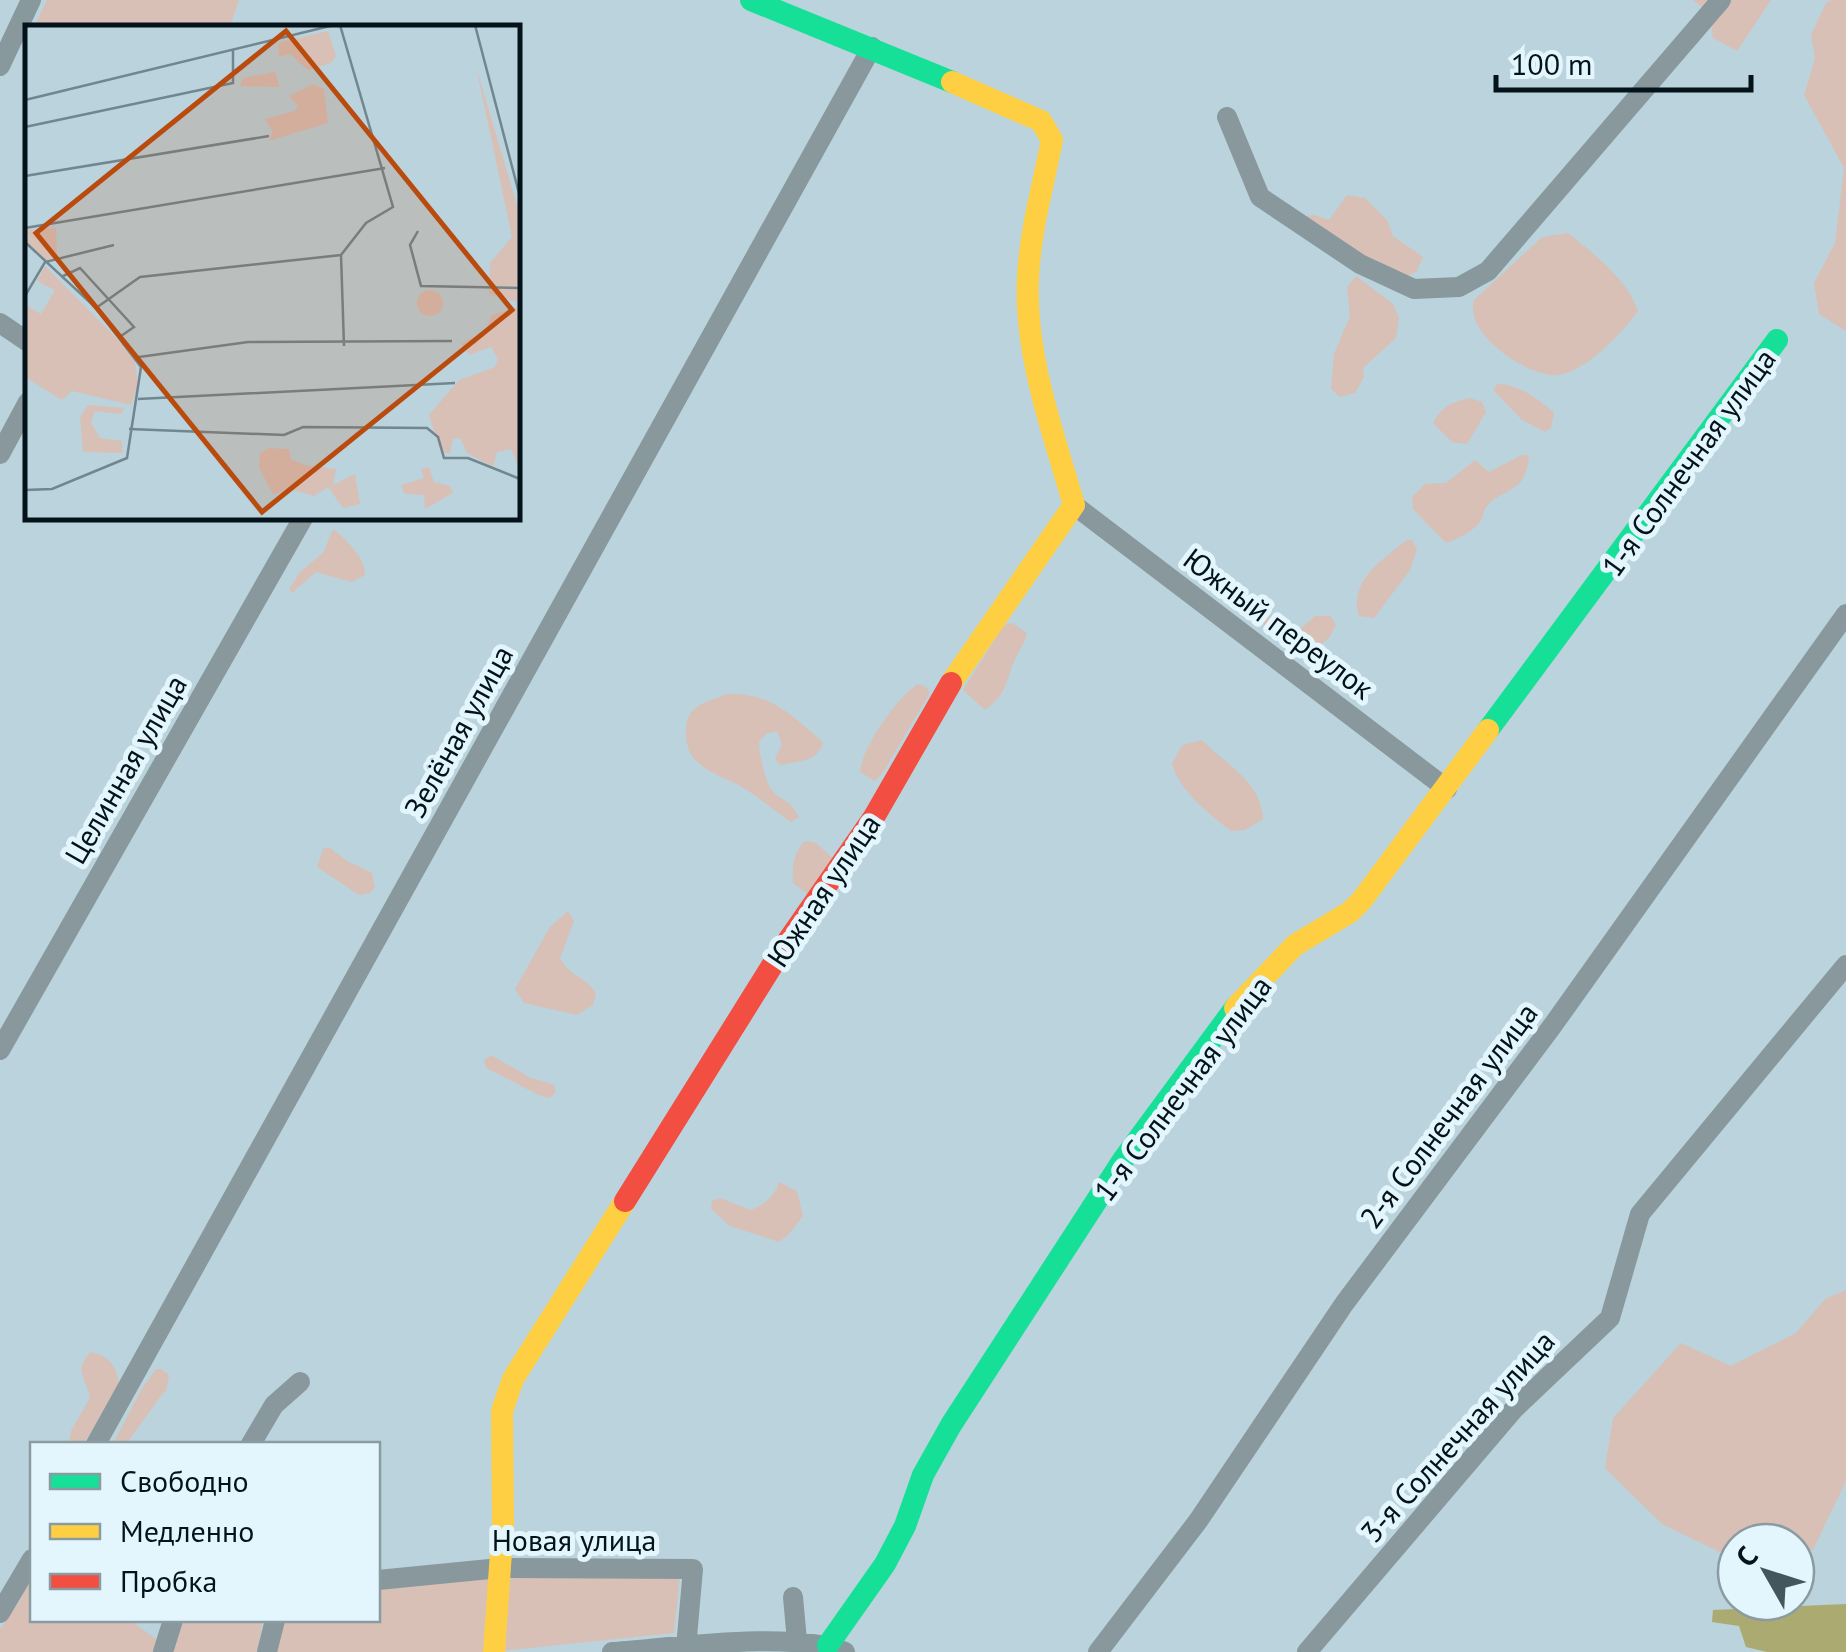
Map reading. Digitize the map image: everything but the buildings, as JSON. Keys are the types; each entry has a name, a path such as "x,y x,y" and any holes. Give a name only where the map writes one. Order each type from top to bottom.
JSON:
{"street":[{"path":"0,66 31,0"},
{"path":"752,0 872,47 1040,121 1052,140 1032,240 1028,299 1043,396 1074,505"},
{"path":"1226,118 1260,197 1360,264 1414,289 1459,287 1488,271 1722,0"},
{"name":"Зелёная улица","path":"97,1442 872,47"},
{"path":"0,324 25,340"},
{"name":"1-я Солнечная улица","path":"836,1648 905,1526 923,1475 951,1424 1123,1160 1244,996 1295,945 1350,912 1362,900 1778,340"},
{"path":"0,454 25,408"},
{"name":"Южный переулок","path":"1074,505 1447,789"},
{"name":"Южная улица","path":"494,1652 500,1568 502,1411 513,1379 785,945 874,817 962,664 1074,505"},
{"name":"Целинная улица","path":"0,1050 302,520"},
{"name":"2-я Солнечная улица","path":"1098,1652 1198,1521 1344,1304 1553,1025 1846,614"},
{"name":"3-я Солнечная улица","path":"1307,1652 1514,1409 1610,1318 1640,1214 1846,965"},
{"path":"252,1442 274,1406 300,1382"},
{"path":"0,1613 30,1561"},
{"name":"Новая улица","path":"380,1580 500,1568 693,1569 686,1648"},
{"path":"793,1597 797,1641"},
{"path":"163,1652 172,1622"},
{"path":"267,1652 274,1622"},
{"path":"612,1652 797,1641 836,1648"}],"shaded area":[{"path":"47,0 239,0 231,25 35,25"},
{"path":"1693,0 1771,0 1737,51 1713,38 1710,14"},
{"path":"1846,0 1846,331 1819,314 1814,283 1835,243 1844,168 1804,95 1815,59 1811,35 1826,3"},
{"path":"1347,195 1365,198 1387,220 1393,236 1423,257 1417,271 1408,276 1385,268 1307,222 1307,216 1314,215 1329,220"},
{"path":"1568,233 1618,278 1638,311 1587,362 1563,374 1551,375 1525,367 1498,349 1478,325 1473,313 1474,300 1542,237"},
{"path":"1356,276 1393,304 1399,318 1396,338 1363,368 1364,377 1355,393 1340,397 1331,389 1334,354 1350,316 1347,287"},
{"path":"1497,384 1520,389 1548,408 1554,413 1551,428 1545,432 1522,420 1493,390"},
{"path":"1470,398 1482,402 1486,412 1467,444 1452,442 1433,423 1448,406"},
{"path":"1529,455 1519,484 1492,501 1480,522 1460,537 1446,543 1413,509 1412,497 1425,484 1446,483 1475,460 1489,472"},
{"path":"333,529 359,556 365,575 351,582 316,572 292,593 289,589 300,572 323,553"},
{"path":"1412,540 1417,549 1410,570 1374,618 1359,616 1358,592 1363,582 1378,563"},
{"path":"1272,615 1285,626 1301,628 1315,616 1331,616 1336,625 1329,638 1304,658 1263,624"},
{"path":"1012,623 1027,633 1003,691 985,710 963,690 1004,625"},
{"path":"918,684 930,693 875,781 860,772 867,750 891,711"},
{"path":"727,694 769,701 823,742 812,757 780,765 775,759 782,744 777,731 766,734 759,742 769,785 799,817 791,822 747,790 705,768 691,754 686,731 689,715 699,706"},
{"path":"1202,740 1249,784 1263,819 1245,830 1231,831 1189,793 1172,764 1182,745"},
{"path":"805,841 816,843 835,860 809,895 793,883 794,860"},
{"path":"329,847 372,873 375,887 370,893 359,895 317,867 323,849"},
{"path":"568,911 574,921 560,958 596,994 593,1005 577,1015 524,1003 515,989 550,927"},
{"path":"491,1055 529,1077 554,1085 556,1092 550,1098 541,1096 486,1068 484,1060"},
{"path":"779,1182 797,1191 803,1216 779,1242 730,1226 711,1209 712,1201 720,1198 751,1210 769,1199"},
{"path":"1846,1290 1846,1481 1816,1544 1816,1522 1716,1522 1716,1550 1662,1524 1605,1468 1613,1418 1681,1343 1731,1366 1796,1333 1825,1299"},
{"path":"91,1352 105,1357 113,1365 120,1392 84,1442 69,1442 71,1431 90,1398 82,1369"},
{"path":"156,1369 169,1375 167,1388 127,1442 114,1442"},
{"path":"510,1575 680,1575 674,1633 501,1651"},
{"path":"490,1578 483,1652 273,1652 280,1622 380,1622 380,1588"},
{"path":"30,1580 30,1622 133,1622 160,1642 157,1652 0,1652 0,1629"},
{"path":"1846,1604 1846,1652 1767,1652 1746,1647 1739,1626 1712,1622 1716,1610 1716,1622 1816,1622 1816,1605"},
{"path":"180,1622 263,1622 257,1652 172,1652"}],"traffic: fast":[{"path":"751,0 952,82"},
{"path":"1488,730 1777,340"},
{"path":"828,1645 885,1564 905,1526 923,1475 951,1425 1123,1160 1235,1008"}],"traffic: slow":[{"path":"951,683 1074,505 1035,364 1028,307 1031,243 1052,140 1041,121 952,82"},
{"path":"1235,1008 1295,945 1350,912 1362,900 1488,730"},
{"path":"494,1652 503,1524 502,1411 513,1379 625,1201"}],"traffic: jam":[{"path":"625,1201 785,945 874,817 951,683"}]}
